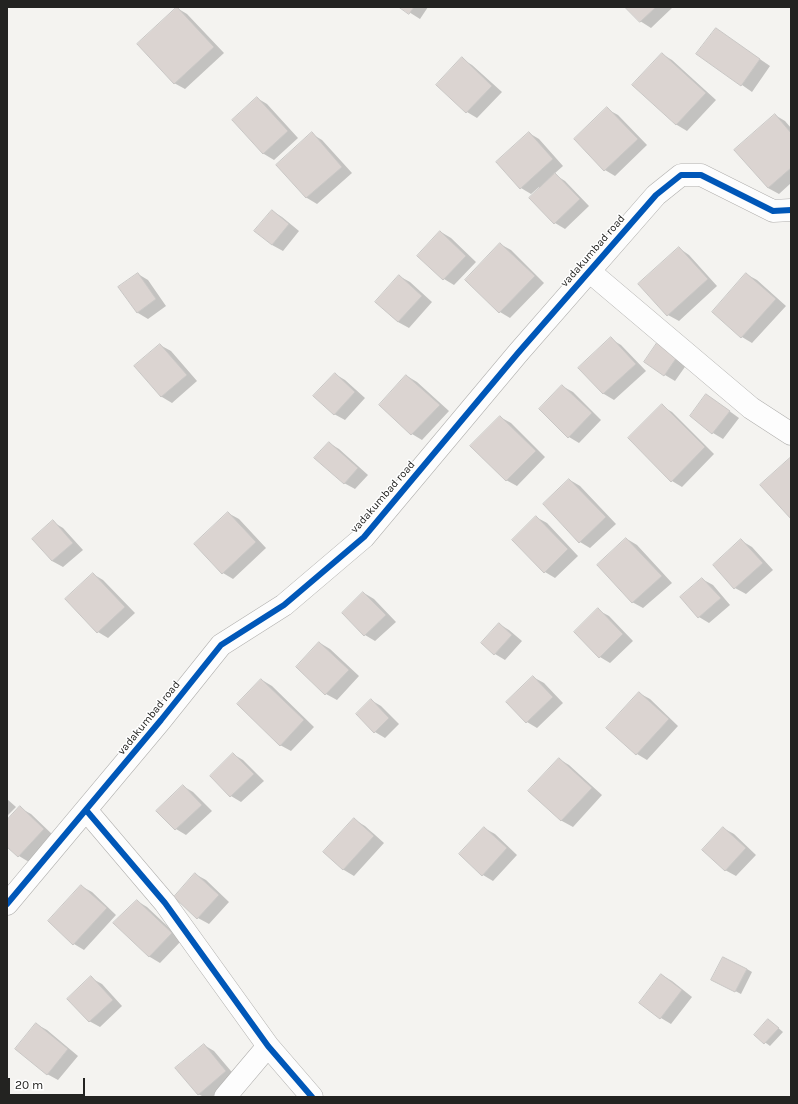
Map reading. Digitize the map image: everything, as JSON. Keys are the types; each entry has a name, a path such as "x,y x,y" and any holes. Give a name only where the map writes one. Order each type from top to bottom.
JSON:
{"street":[{"name":"vadakumbad road","path":"10,892 86,810 221,645 284,605 364,537 518,352 656,195 681,175 701,175 773,211 791,210"},
{"path":"589,271 751,408 791,434"},
{"path":"86,810 165,903 268,1046 312,1097"},
{"path":"225,1097 268,1046"}],"building":[{"path":"177,7 214,47 174,84 137,44"},
{"path":"399,7 414,7 409,14"},
{"path":"625,7 656,7 640,22"},
{"path":"716,28 760,59 741,86 696,54"},
{"path":"662,53 706,93 676,125 632,85"},
{"path":"462,57 492,86 466,113 436,85"},
{"path":"257,97 288,131 263,154 232,120"},
{"path":"607,107 638,139 604,171 574,139"},
{"path":"775,114 791,133 791,168 768,188 734,150"},
{"path":"312,132 342,167 306,198 276,165"},
{"path":"529,132 553,159 520,189 496,162"},
{"path":"555,173 580,199 554,224 529,198"},
{"path":"272,210 289,224 272,245 254,231"},
{"path":"440,231 466,256 443,280 417,256"},
{"path":"500,243 535,276 499,313 465,280"},
{"path":"679,247 708,279 667,316 638,284"},
{"path":"138,273 156,299 137,313 118,287"},
{"path":"746,273 776,299 741,338 712,312"},
{"path":"399,275 422,296 398,322 375,302"},
{"path":"611,337 636,364 603,394 578,368"},
{"path":"657,343 677,357 664,376 644,362"},
{"path":"160,344 187,375 161,397 134,366"},
{"path":"335,373 355,392 334,415 313,396"},
{"path":"406,375 440,405 411,435 379,405"},
{"path":"562,385 592,413 568,438 539,409"},
{"path":"706,394 730,411 712,434 690,416"},
{"path":"662,404 705,447 671,482 628,438"},
{"path":"500,416 536,451 506,481 470,446"},
{"path":"329,442 358,468 344,484 314,458"},
{"path":"791,457 791,519 760,485"},
{"path":"569,479 606,517 579,543 543,504"},
{"path":"228,512 256,542 222,574 194,544"},
{"path":"536,516 568,549 544,573 512,540"},
{"path":"53,520 73,543 52,561 32,539"},
{"path":"626,538 662,576 632,603 597,565"},
{"path":"741,539 763,563 734,589 713,565"},
{"path":"93,573 125,607 97,633 65,599"},
{"path":"702,578 721,598 698,618 680,597"},
{"path":"363,592 386,615 364,636 342,613"},
{"path":"598,608 623,634 599,658 574,632"},
{"path":"499,623 512,635 494,655 481,643"},
{"path":"319,642 349,670 325,695 296,667"},
{"path":"533,676 553,697 526,723 506,702"},
{"path":"261,679 304,720 280,746 237,704"},
{"path":"639,692 669,719 636,755 606,728"},
{"path":"371,699 389,718 374,733 356,714"},
{"path":"233,753 254,774 230,797 210,776"},
{"path":"559,758 592,788 561,821 528,791"},
{"path":"183,785 202,805 175,830 156,811"},
{"path":"20,806 44,829 18,857 7,847 7,820"},
{"path":"354,818 374,836 343,870 323,852"},
{"path":"484,827 507,848 482,876 459,854"},
{"path":"723,827 746,848 725,871 702,850"},
{"path":"195,873 219,895 197,919 174,897"},
{"path":"81,885 107,908 73,945 48,921"},
{"path":"137,900 172,933 149,957 113,923"},
{"path":"723,957 747,969 735,992 711,980"},
{"path":"661,974 682,990 660,1019 639,1003"},
{"path":"91,976 113,1000 89,1022 67,999"},
{"path":"768,1019 779,1028 764,1044 754,1035"},
{"path":"36,1023 68,1049 47,1075 15,1049"},
{"path":"204,1044 226,1071 198,1095 175,1068"}],"cycle path":[{"path":"7,904 161,720 221,645 284,605 364,537 518,353 656,195 681,175 701,175 773,211 791,210"},
{"path":"86,810 165,903 268,1046 312,1097"}]}
